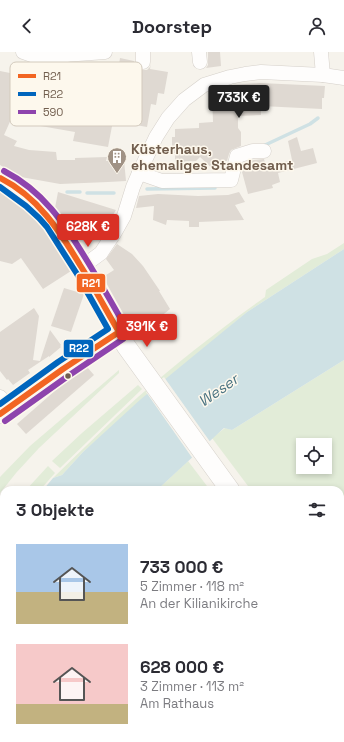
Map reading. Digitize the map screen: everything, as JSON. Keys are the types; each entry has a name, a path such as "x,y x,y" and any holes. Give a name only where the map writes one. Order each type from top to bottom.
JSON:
{"main road":[{"path":"0,178 27,196 51,220 82,266 129,350 227,486"},
{"path":"3,406 119,332"}],"street":[{"path":"23,52 50,62"},
{"path":"37,57 105,52"},
{"path":"321,52 323,75"},
{"path":"82,266 101,253 115,232 124,216 139,173 156,137 168,118 184,100 204,85 230,77 261,72 323,75 344,78"},
{"path":"139,173 162,181 231,180 237,156 253,151 264,151"}],"green space":[{"path":"344,243 344,249 247,312 83,452 62,475 53,478 116,417 153,384 216,333 265,297 266,290 312,259 327,254"},
{"path":"344,360 344,486 248,486 212,438 225,428 232,430"},
{"path":"119,370 119,373 39,448 6,486 0,486 0,477 30,446"},
{"path":"138,385 142,389 60,468 52,461 82,433"},
{"path":"188,461 207,486 161,486"},
{"path":"48,466 55,473 44,486 30,486"}],"water":[{"name":"Weser","path":"344,249 344,360 232,430 224,428 161,486 46,486 53,478 62,475 83,452 141,399 247,312"}],"pier":[{"path":"164,377 211,443 193,459 146,392"}],"building":[{"path":"208,52 220,52 221,66 206,68 208,65"},
{"path":"120,58 134,62 119,62"},
{"path":"151,63 150,69 168,72 164,94 158,93 156,105 151,104 147,127 141,126 142,70 147,70"},
{"path":"0,71 10,73 10,122 4,135 17,141 14,146 29,150 56,152 57,160 107,157 106,161 124,160 126,181 60,184 21,177 0,165"},
{"path":"260,83 325,86 324,98 322,98 322,109 261,106 261,115 238,116 238,128 241,132 241,146 231,150 227,161 224,161 215,171 200,157 196,161 175,162 175,153 172,153 172,137 175,137 175,129 199,128 199,123 213,122 212,94 226,93 232,85"},
{"path":"40,126 112,126 108,147 73,141 75,132"},
{"path":"297,137 301,151 313,148 317,163 278,173 280,182 272,185 273,188 248,194 242,172 244,163 264,159 266,167 292,160 288,141"},
{"path":"0,190 20,204 43,227 54,242 71,271 43,289 21,258 12,264 0,261"},
{"path":"58,192 116,210 105,228 81,221 79,226 76,228 72,227 70,224 72,218 61,215 55,208"},
{"path":"239,192 245,202 235,205 244,220 199,222 199,227 189,227 189,221 167,220 166,225 153,220 154,206 136,208 139,196 158,194 198,196 228,195"},
{"path":"117,244 132,254 143,266 170,309 159,318 158,317 135,332 103,277 114,270 106,259"},
{"path":"64,288 84,294 71,332 51,326"},
{"path":"34,308 39,316 33,360 40,361 50,330 61,347 49,357 28,370 30,373 13,385 0,371 0,332"},
{"path":"87,367 94,375 26,434 17,424 72,376"}],"waterway":[{"path":"263,146 310,124 318,118"},
{"path":"147,189 215,188"},
{"path":"67,192 80,192"},
{"path":"87,193 114,193"}],"transit line":[{"name":"590","path":"4,171 30,188 61,221 96,276 127,332 123,339 5,421"},
{"name":"R21","path":"0,178 26,195 55,227 85,273 119,332 63,369 0,414"},
{"name":"R22","path":"0,187 26,206 47,227 77,274 108,329 58,362 0,404"}],"place":[{"name":"Küsterhaus, ehemaliges Standesamt","path":"117,174"}]}
